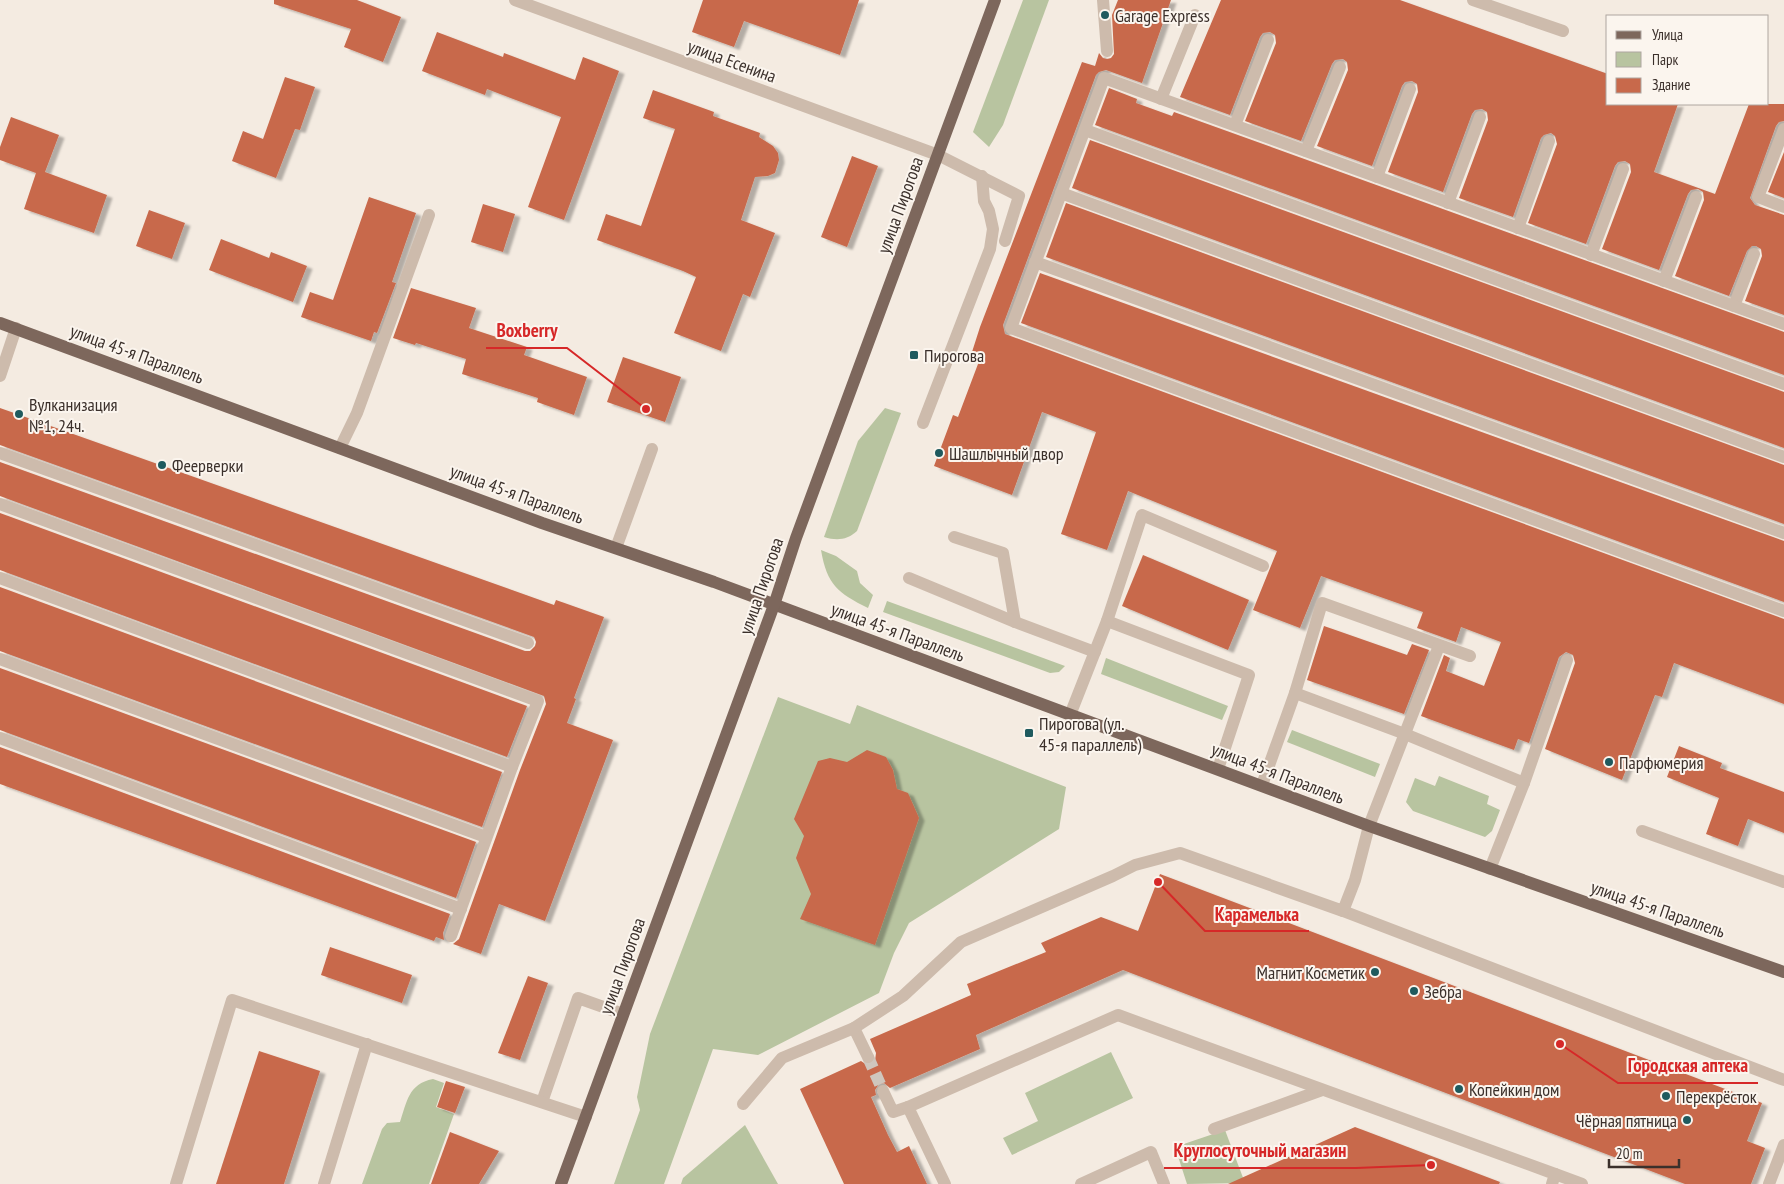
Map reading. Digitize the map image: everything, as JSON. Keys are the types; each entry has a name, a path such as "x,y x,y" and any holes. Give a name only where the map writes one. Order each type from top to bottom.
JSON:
{"main road":[{"name":"улица Пирогова","path":"561,1184 995,0"},
{"name":"улица 45-я Параллель","path":"0,323 542,523 774,605 1218,768 1369,826 1784,972"}],"street":[{"name":"улица Есенина","path":"515,0 938,155 982,176 1019,196 1005,241"},
{"path":"1103,0 1107,51"},
{"path":"1473,0 1563,31"},
{"path":"1160,99 1195,15"},
{"path":"1234,125 1268,40"},
{"path":"1306,151 1340,66"},
{"path":"1784,324 1104,78 1011,328 1784,610"},
{"path":"1377,177 1410,89"},
{"path":"1448,203 1480,117"},
{"path":"1085,130 1784,384"},
{"path":"1784,130 1758,197 1784,207"},
{"path":"1518,228 1549,141"},
{"path":"1591,254 1623,169"},
{"path":"923,423 990,249 993,229 989,211 984,201 982,176"},
{"path":"1061,193 1784,457"},
{"path":"1664,281 1696,196"},
{"path":"340,448 357,414 429,215"},
{"path":"1734,306 1754,254"},
{"path":"1036,262 1784,533"},
{"path":"0,376 16,328"},
{"path":"616,548 652,449"},
{"path":"0,453 528,643"},
{"path":"0,504 538,701 486,837 451,936"},
{"path":"1070,715 1107,621 1142,515 1263,566"},
{"path":"954,537 1003,553 1016,622"},
{"path":"0,578 512,767"},
{"path":"909,578 1095,652"},
{"path":"1262,785 1295,693 1322,603 1470,656"},
{"path":"1107,621 1249,675 1218,768"},
{"path":"1343,912 1355,880 1369,826 1439,646"},
{"path":"0,659 486,837"},
{"path":"1490,869 1524,783 1567,660"},
{"path":"1295,693 1405,734 1524,783"},
{"path":"0,738 461,908"},
{"path":"1642,831 1784,882"},
{"path":"743,1104 782,1058 854,1028 903,996 961,942 1135,865 1180,853 1343,912 1784,1080"},
{"path":"542,1102 578,998 624,1014"},
{"path":"176,1184 232,1000 586,1117"},
{"path":"883,1091 893,1112 1118,1015 1322,1090 1554,1179 1582,1184"},
{"path":"854,1028 868,1057"},
{"path":"324,1184 367,1044"},
{"path":"1214,1129 1322,1090"},
{"path":"908,1107 945,1184"},
{"path":"1769,1184 1784,1145"},
{"path":"1081,1184 1151,1152 1164,1184"}],"green space":[{"path":"1023,0 1049,0 1003,125 989,147 973,132"},
{"path":"885,408 901,413 857,531 842,539 824,537 858,441"},
{"path":"821,550 836,556 857,571 860,583 873,595 868,608 849,598 831,580"},
{"path":"887,601 1065,666 1059,672 1050,673 883,612"},
{"path":"1106,658 1228,706 1222,720 1101,674"},
{"path":"778,697 850,724 857,705 1066,787 1059,829 909,923 894,953 879,993 758,1055 713,1049 664,1184 614,1184 640,1110 637,1097 650,1034"},
{"path":"1292,730 1380,764 1375,777 1287,742"},
{"path":"1439,776 1489,796 1487,804 1500,810 1492,831 1485,837 1413,811 1406,802 1415,778 1435,786"},
{"path":"1111,1052 1133,1098 1012,1155 1003,1138 1038,1121 1025,1093"},
{"path":"433,1079 444,1083 436,1107 454,1114 429,1184 362,1184 382,1129 387,1123 400,1122 413,1090 425,1081"},
{"path":"745,1125 778,1184 681,1184 683,1178"},
{"path":"1225,1130 1245,1183 1187,1184 1175,1147"}],"building":[{"path":"274,0 357,0 401,17 383,62 344,47 351,29 274,4"},
{"path":"703,0 859,0 840,55 744,21 734,47 692,32"},
{"path":"1118,0 1171,0 1142,83 1106,70 1096,75 1003,325 1005,334 1784,619 1784,704 1674,663 1662,697 1655,695 1622,780 1545,749 1575,663 1573,655 1566,652 1559,657 1529,743 1518,739 1514,750 1421,716 1444,655 1450,658 1446,671 1484,686 1501,642 1461,627 1456,642 1417,628 1423,612 1321,576 1300,628 1253,610 1277,551 1128,491 1107,550 1061,534 1096,432 1042,412 1012,495 934,466 953,415 958,417 981,356 972,352 980,327 1082,62 1095,66 1099,53 1103,58 1107,59 1111,58 1114,54 1112,15"},
{"path":"1221,0 1400,0 1606,73 1606,105 1678,105 1654,172 1715,194 1749,105 1784,104 1784,121 1779,122 1776,126 1750,198 1755,205 1784,215 1784,315 1745,301 1762,256 1761,249 1756,246 1752,246 1747,251 1729,296 1675,276 1704,200 1703,192 1698,189 1691,190 1688,194 1659,270 1602,249 1631,172 1630,164 1625,161 1618,162 1615,166 1586,244 1528,223 1557,144 1555,136 1551,133 1541,138 1513,217 1459,198 1488,120 1487,112 1482,109 1475,110 1472,114 1443,192 1388,172 1418,92 1417,84 1412,81 1405,82 1402,86 1372,166 1317,146 1348,70 1347,62 1343,59 1335,60 1332,64 1301,141 1245,121 1276,43 1275,35 1270,32 1263,33 1260,37 1230,115 1180,97"},
{"path":"437,32 503,57 504,53 575,80 583,57 619,71 564,220 528,207 561,117 487,89 485,95 422,71"},
{"path":"285,77 315,87 300,130 295,129 276,178 232,161 243,131 263,139"},
{"path":"1109,88 1137,99 1136,103 1172,116 1174,112 1784,332 1784,375 1095,125"},
{"path":"653,90 714,112 713,116 760,133 759,137 773,146 778,153 779,160 775,173 768,176 755,177 741,220 775,233 750,297 743,294 721,351 674,333 696,277 597,240 606,214 641,226 675,129 643,118"},
{"path":"11,117 59,135 45,172 107,195 94,233 24,209 36,173 0,160 0,147"},
{"path":"1090,140 1784,392 1784,448 1072,188"},
{"path":"1784,152 1784,198 1768,192"},
{"path":"852,156 878,166 847,247 821,237"},
{"path":"369,197 416,213 392,282 396,283 377,333 374,332 371,341 301,317 310,292 333,300"},
{"path":"1066,203 1784,465 1784,524 1046,257"},
{"path":"483,204 515,214 503,252 471,242"},
{"path":"149,210 185,223 172,259 136,246"},
{"path":"221,239 269,258 271,252 307,266 293,302 209,270"},
{"path":"1040,273 1784,541 1784,602 1021,323"},
{"path":"411,288 476,308 469,328 527,347 524,355 587,377 574,415 537,402 538,398 462,374 466,359 416,343 415,345 393,338"},
{"path":"623,357 681,377 665,422 607,402"},
{"path":"0,408 554,605 556,600 604,617 574,698 576,699 567,723 613,740 545,921 499,904 481,954 453,944 459,939 546,704 544,696 0,496 0,462 525,651 530,651 535,646 534,637 0,445"},
{"path":"0,513 527,706 507,757 0,570"},
{"path":"1143,555 1249,600 1228,650 1122,606"},
{"path":"0,587 502,772 482,827 0,651"},
{"path":"1324,626 1407,655 1412,644 1429,650 1404,714 1307,680"},
{"path":"0,668 476,842 456,898 0,730"},
{"path":"1679,746 1722,763 1720,768 1784,792 1784,833 1748,819 1738,846 1706,834 1719,798 1667,777"},
{"path":"0,747 450,914 443,933 444,940 436,937 434,941 0,784"},
{"path":"867,750 886,757 893,770 897,789 908,793 919,818 875,945 800,919 811,894 796,858 804,836 794,819 818,761 830,758 847,762"},
{"path":"1160,874 1762,1103 1747,1141 1765,1148 1751,1184 1685,1184 1123,970 976,1035 980,1049 890,1088 884,1083 879,1084 875,1090 876,1095 871,1097 888,1135 897,1152 909,1146 927,1184 844,1184 800,1089 861,1061 867,1065 872,1064 875,1061 876,1053 870,1039 971,995 967,984 1046,952 1041,943 1101,917 1138,931"},
{"path":"330,947 412,975 402,1003 321,975"},
{"path":"528,976 548,983 520,1060 498,1053"},
{"path":"259,1051 320,1071 284,1184 216,1184"},
{"path":"446,1081 465,1087 455,1113 437,1107"},
{"path":"1355,1127 1500,1182 1499,1184 1228,1184"},
{"path":"450,1132 499,1151 479,1184 431,1184"}],"tunnel":[{"path":"868,1057 883,1091"}],"place":[{"name":"Garage Express","path":"1105,15"},
{"name":"Пирогова","path":"914,355"},
{"name":"Boxberry","path":"646,409"},
{"name":"Вулканизация №1, 24ч.","path":"19,414"},
{"name":"Шашлычный двор","path":"939,453"},
{"name":"Феерверки","path":"162,465"},
{"name":"Пирогова (ул. 45-я параллель)","path":"1029,733"},
{"name":"Парфюмерия","path":"1609,762"},
{"name":"Карамелька","path":"1158,882"},
{"name":"Магнит Косметик","path":"1375,972"},
{"name":"Зебра","path":"1414,991"},
{"name":"Городская аптека","path":"1560,1044"},
{"name":"Копейкин дом","path":"1459,1089"},
{"name":"Перекрёсток","path":"1666,1096"},
{"name":"Чёрная пятница","path":"1687,1120"},
{"name":"Круглосуточный магазин","path":"1431,1165"}]}
